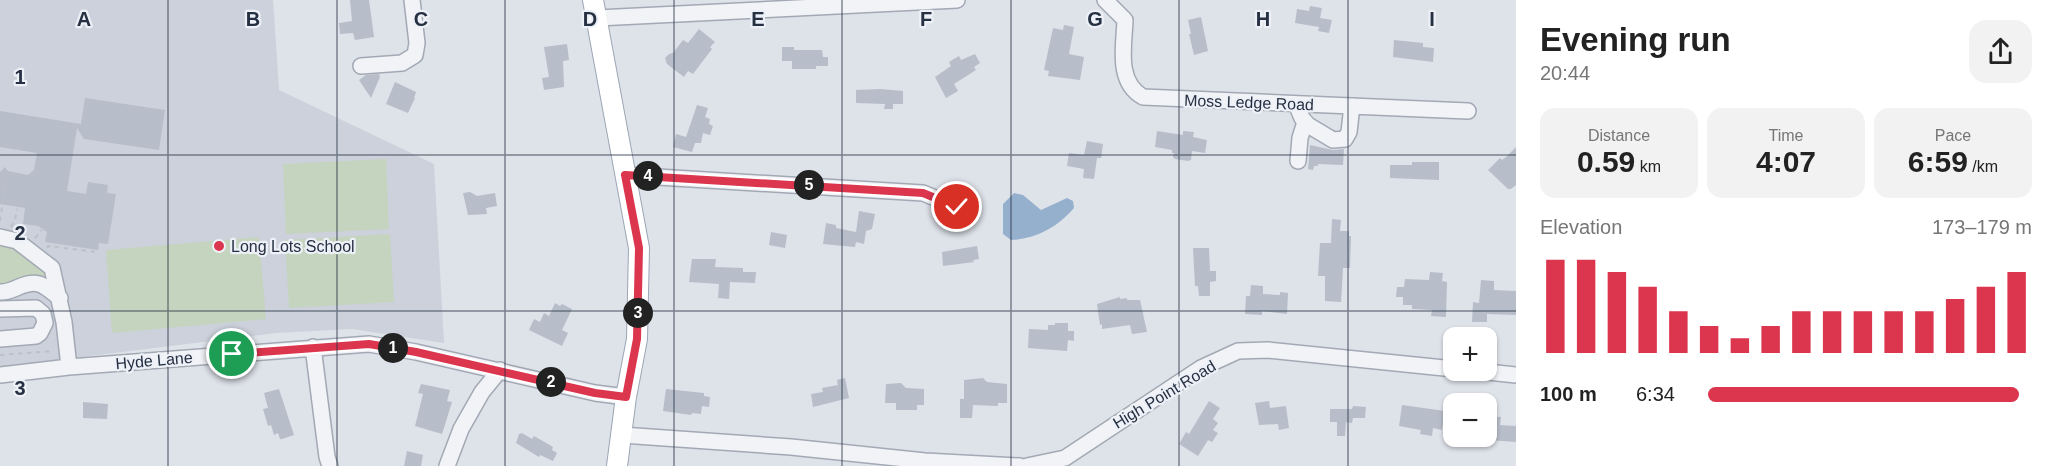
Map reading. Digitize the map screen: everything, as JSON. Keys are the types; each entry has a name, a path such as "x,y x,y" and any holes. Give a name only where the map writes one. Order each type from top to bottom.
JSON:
{"main road":[{"path":"595,9 639,248 637,339 626,397 617,466"}],"street":[{"path":"361,66 402,63 415,55 417,43 412,0"},
{"path":"595,9 957,0"},
{"name":"Moss Ledge Road","path":"1105,0 1125,20 1124,76 1131,88 1143,97 1468,111"},
{"path":"1296,104 1305,122 1333,140 1345,140 1349,132 1352,106"},
{"path":"1298,161 1300,138 1305,122"},
{"path":"625,175 923,193 957,207 969,216"},
{"path":"6,232 52,268 60,298 69,368"},
{"path":"0,292 9,292 24,285 39,284 60,298"},
{"path":"0,309 36,308 43,314 45,323 36,336 0,339"},
{"name":"Hyde Lane","path":"0,375 369,344 500,370 595,393 626,397"},
{"path":"313,347 327,458 330,466"},
{"name":"High Point Road","path":"1027,466 1065,458 1201,368 1238,351 1268,350 1443,368"},
{"path":"447,466 461,429 482,392 500,370"},
{"path":"1497,373 1516,375"},
{"path":"622,435 791,447 973,465 1020,466"}],"path":[{"path":"0,219 6,178"},
{"path":"6,232 15,220 17,209"},
{"path":"33,240 42,230"},
{"path":"45,250 48,246 97,252"},
{"path":"0,355 56,350"}],"shaded area":[{"name":"Long Lots School","path":"0,0 273,0 279,90 434,164 444,343 352,329 276,333 0,367"}],"green space":[{"path":"386,159 389,229 286,234 283,164"},
{"path":"390,234 394,302 289,308 285,240"},
{"path":"259,237 266,319 112,333 106,250"},
{"path":"0,243 17,249 44,271 44,278 0,287"}],"water":[{"path":"1014,193 1023,195 1041,210 1067,198 1073,201 1074,208 1046,231 1011,240 1003,234 1003,204"}],"building":[{"path":"350,0 369,0 374,37 355,40 353,33 340,34 339,23 352,21"},
{"path":"1310,6 1322,8 1320,18 1332,20 1329,33 1318,31 1319,27 1295,23 1297,9 1309,11"},
{"path":"1201,17 1208,51 1194,55 1188,20"},
{"path":"1064,25 1074,27 1069,54 1084,57 1080,80 1048,76 1049,71 1044,70 1053,28 1063,30"},
{"path":"699,29 715,42 693,74 688,71 684,77 667,64 665,58 673,53 683,40 688,43"},
{"path":"1394,40 1423,43 1423,47 1434,48 1433,62 1393,57"},
{"path":"567,44 569,60 563,61 564,87 544,90 542,78 549,77 544,47"},
{"path":"782,47 794,47 794,50 822,50 823,57 828,57 828,66 816,66 816,69 792,69 792,61 782,61"},
{"path":"975,54 980,63 974,67 976,70 954,84 958,91 946,98 935,77 951,66 949,62 959,56 961,60"},
{"path":"379,74 380,77 371,98 359,80 366,75"},
{"path":"395,82 416,92 408,113 386,104"},
{"path":"856,90 903,91 903,104 893,104 893,109 884,109 885,104 856,103"},
{"path":"85,98 165,110 159,150 84,139 77,128 67,191 86,194 88,182 108,185 107,193 116,194 108,244 99,243 98,250 45,242 47,232 38,226 23,224 25,208 0,204 0,172 5,167 8,171 28,175 34,170 37,153 0,147 0,111 81,124"},
{"path":"697,105 708,108 705,117 710,119 709,124 713,126 710,135 703,133 701,143 695,143 692,152 673,147 676,134 686,137"},
{"path":"1157,131 1183,135 1183,131 1194,132 1193,137 1207,140 1205,153 1192,151 1191,160 1188,161 1175,159 1172,150 1155,147"},
{"path":"1087,141 1103,144 1101,158 1097,158 1094,179 1083,178 1084,169 1067,166 1069,153 1084,155"},
{"path":"1310,145 1333,150 1344,149 1343,165 1318,164 1313,170 1308,169"},
{"path":"1516,147 1516,185 1508,189 1488,170"},
{"path":"1412,162 1439,162 1439,180 1390,178 1390,165 1412,165"},
{"path":"470,192 477,196 495,193 497,206 486,208 487,214 468,215 463,193"},
{"path":"859,211 875,214 872,229 866,231 864,244 856,242 855,247 823,244 826,223 836,225 836,228 856,232"},
{"path":"1332,219 1341,220 1340,231 1349,231 1349,236 1351,236 1350,268 1343,268 1341,302 1325,301 1325,276 1318,276 1320,243 1331,243"},
{"path":"771,232 787,235 785,248 769,245"},
{"path":"977,246 979,259 973,260 974,262 943,266 942,252"},
{"path":"1193,248 1209,248 1210,271 1216,271 1216,281 1210,282 1210,296 1199,296 1198,286 1195,286"},
{"path":"692,259 716,259 715,267 743,268 743,272 756,272 755,283 730,282 729,299 718,298 719,284 689,282"},
{"path":"1430,272 1443,273 1442,281 1447,282 1446,317 1431,316 1432,310 1412,309 1412,305 1403,305 1403,297 1396,297 1397,287 1404,287 1405,279 1429,280"},
{"path":"1481,280 1494,281 1494,290 1516,291 1516,315 1487,314 1487,322 1472,322 1473,302 1479,303"},
{"path":"1251,285 1263,286 1263,294 1288,293 1287,314 1262,311 1262,315 1245,314 1246,296 1250,296"},
{"path":"1120,297 1120,299 1140,300 1147,332 1132,334 1130,325 1102,329 1097,304"},
{"path":"555,303 572,309 562,330 568,333 562,346 529,330 534,319 540,322 544,313 549,316"},
{"path":"1055,323 1068,323 1068,331 1074,331 1074,341 1068,340 1067,351 1028,348 1029,329 1048,330 1048,325 1055,325"},
{"path":"845,378 849,398 813,407 811,394 823,392 822,388 838,385 837,380"},
{"path":"983,378 987,382 1007,384 1007,403 998,403 998,406 973,405 972,418 960,418 960,399 964,399 964,380"},
{"path":"901,383 906,388 924,389 924,405 917,405 917,410 896,410 896,403 885,403 886,384"},
{"path":"421,384 450,390 447,401 452,402 442,434 415,426 423,394 418,393"},
{"path":"279,389 294,435 282,439 278,433 274,435 271,425 268,426 263,409 268,408 264,393"},
{"path":"666,389 704,393 704,396 710,397 709,407 702,406 701,414 692,413 691,415 663,411"},
{"path":"1209,401 1220,408 1213,419 1218,423 1213,430 1218,433 1212,442 1208,440 1198,456 1179,444 1186,432 1189,434"},
{"path":"1269,401 1270,408 1286,406 1289,428 1279,430 1278,424 1259,425 1255,403"},
{"path":"83,402 108,404 107,419 83,418"},
{"path":"1402,405 1443,411 1442,430 1433,428 1432,436 1420,434 1421,430 1399,426"},
{"path":"1353,406 1366,407 1365,418 1353,418 1352,423 1346,422 1345,436 1337,436 1337,422 1330,422 1330,409 1352,409"},
{"path":"1497,417 1501,417 1500,425 1516,426 1516,442 1497,441"},
{"path":"522,433 532,439 534,436 553,447 552,450 557,453 553,461 540,455 539,457 516,443 519,434"},
{"path":"407,451 423,455 421,466 404,466"}],"place":[{"name":"Long Lots School","path":"219,246"}],"route":[{"path":"232,354 369,344 416,352 595,393 626,397 637,339 639,248 625,175 923,193 957,207"}]}
